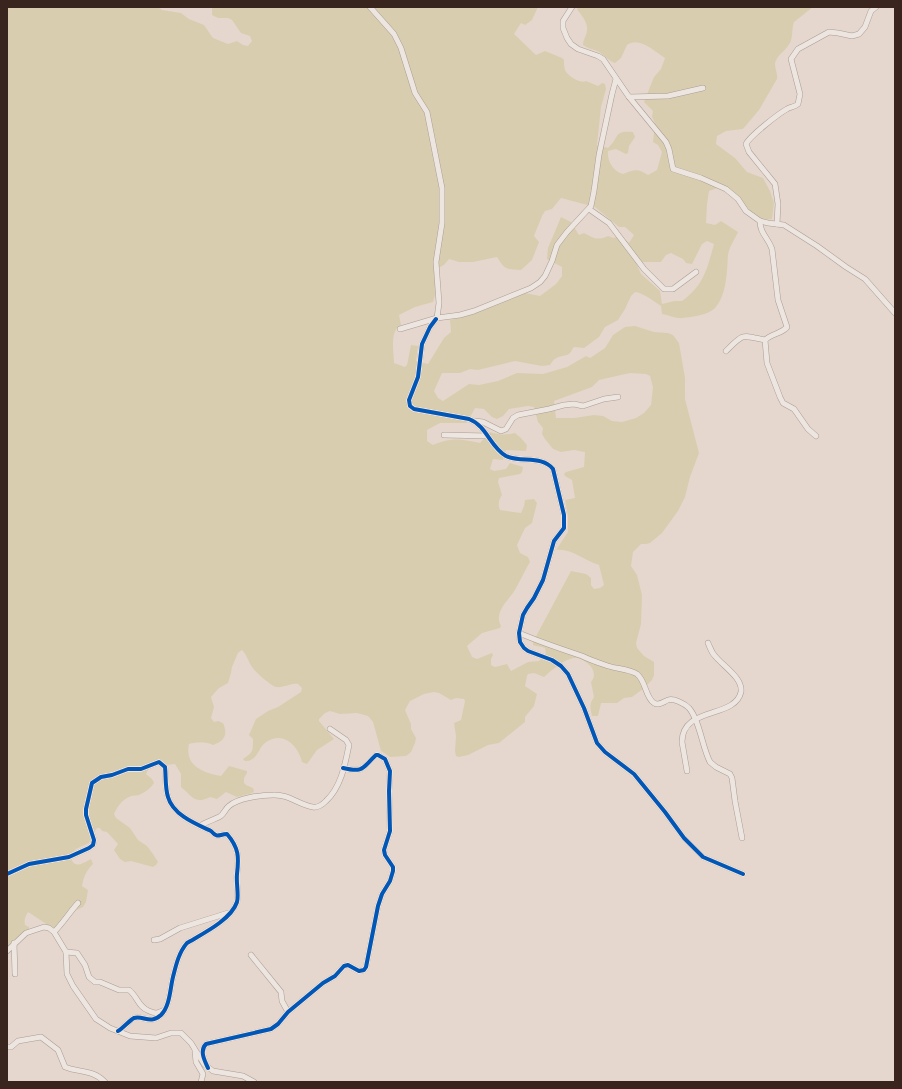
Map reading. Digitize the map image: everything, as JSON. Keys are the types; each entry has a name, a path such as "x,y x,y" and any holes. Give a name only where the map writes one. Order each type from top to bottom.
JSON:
{"street":[{"path":"370,7 394,34 401,48 415,93 427,112 442,188 442,223 436,262 439,303 437,318 430,327 422,344 418,377 409,400 410,406 414,409 483,422 501,431 506,429 513,418 518,415 564,405 574,404 583,406 604,398 618,397"},
{"path":"572,7 563,21 563,28 567,38 571,44 578,49 603,59 629,97 666,142 673,169 688,173 726,189 738,199 746,211 760,221 784,225 800,235 865,279 895,313"},
{"path":"777,224 778,204 775,184 747,150 747,142 769,121 798,104 800,94 791,59 795,51 829,32 852,36 859,34 865,27 871,11 876,7"},
{"path":"400,329 437,318 460,315 474,311 531,288 540,282 550,266 557,245 589,209 594,191 603,132 616,79"},
{"path":"629,97 668,96 703,88"},
{"path":"589,209 610,223 644,269 664,289 673,289 696,272"},
{"path":"726,351 740,337 744,336 765,340 768,337 785,330 787,327 778,300 772,249 762,233 760,221"},
{"path":"765,340 767,363 783,403 794,409 808,429 816,436"},
{"path":"475,421 484,429 496,448 506,456 511,458 538,460 551,466 564,515 564,528 554,541 543,580 523,615 519,633 520,642 528,651 552,660 561,666 568,674 584,708 597,743 605,752 634,774 670,818 684,838 704,857 743,874"},
{"path":"444,435 488,436"},
{"path":"519,633 550,646 607,666 633,672 641,679 653,702 661,704 669,700 689,707 695,719 710,762 716,767 730,774 732,778 742,838"},
{"path":"687,771 682,739 687,728 695,719 729,706 735,702 741,692 741,686 738,680 714,656 708,643"},
{"path":"200,826 222,816 229,806 234,802 243,799 274,795 288,796 311,807 319,807 335,792 349,744 330,729"},
{"path":"208,1068 202,1051 202,1048 206,1044 271,1029 278,1024 288,1012 323,983 335,976 344,966 348,965 359,971 364,970 366,967 378,906 393,871 393,867 385,855 384,850 390,831 390,771 385,759 380,755 376,755 362,769 354,770 343,768"},
{"path":"7,874 29,864 69,857 89,848 93,845 94,840 86,815 86,809 92,783 101,777 112,775 128,769 141,769 159,762 165,766 168,797 170,803 177,812 211,831 214,836 227,834 233,841 236,847 238,861 236,884 237,901 231,912 222,921 183,947 178,960 169,999 164,1010 159,1016 154,1019 147,1020 136,1017 118,1031"},
{"path":"54,932 78,903"},
{"path":"154,940 160,939 180,928 231,912"},
{"path":"7,951 26,933 34,929 44,927 49,928 54,932 66,952 67,974 73,986 96,1019 130,1036 156,1038 176,1032 180,1033 186,1037 195,1048 208,1068 221,1073 243,1076 254,1082"},
{"path":"14,943 15,974"},
{"path":"66,952 77,953 85,965 89,977 95,982 100,982 119,990 129,990 142,1008 146,1010 158,1013 164,1010"},
{"path":"251,955 281,992 282,1001 288,1012"},
{"path":"7,1047 11,1047 18,1041 41,1037 58,1050 65,1067 70,1070 91,1072 105,1082"},
{"path":"195,1048 196,1062 203,1074 201,1082"}],"shaded area":[{"path":"7,7 158,7 162,10 181,13 189,19 204,25 213,38 228,44 237,41 248,46 252,41 250,36 241,33 232,20 228,18 218,18 212,15 212,7 538,7 532,20 525,25 521,23 514,34 536,55 545,51 562,58 564,60 565,70 574,79 583,82 586,81 598,86 602,83 605,84 606,89 601,107 597,145 608,148 619,133 633,132 635,137 629,146 628,153 626,154 616,149 608,151 611,165 619,173 623,174 636,170 648,175 657,170 662,152 658,145 653,142 655,123 652,117 653,111 644,102 654,77 661,69 665,58 651,48 636,42 627,45 621,58 615,63 611,61 599,52 583,45 587,27 584,19 577,9 579,7 813,7 794,22 790,43 778,56 775,64 777,79 759,110 743,129 726,131 717,136 716,144 735,158 747,172 763,178 774,203 772,219 766,219 753,214 723,186 709,191 706,223 715,225 721,221 738,232 728,255 727,275 724,290 719,303 715,308 700,315 683,318 675,317 662,314 661,306 645,295 635,292 631,296 618,320 605,327 599,337 584,348 574,347 570,353 558,357 550,365 542,366 515,361 478,370 470,369 460,373 442,373 434,391 438,398 443,401 469,384 479,385 498,381 517,373 543,374 567,367 586,356 590,358 605,348 613,335 625,327 635,326 654,332 673,335 679,343 685,378 685,399 699,453 690,477 685,497 678,511 662,533 650,543 641,544 633,552 631,566 637,575 642,595 641,624 636,643 637,648 644,656 654,662 654,675 652,680 632,697 624,698 617,703 601,703 598,716 592,716 590,706 594,697 591,682 594,677 594,673 590,665 586,662 578,658 574,658 554,668 544,677 534,673 528,674 525,686 537,694 534,706 525,717 525,722 499,743 488,745 468,755 459,757 456,756 455,751 456,736 454,723 461,720 465,701 464,699 456,698 451,700 439,693 434,692 424,694 410,701 405,710 411,724 411,729 416,738 411,752 406,756 390,757 381,751 373,722 368,716 357,713 340,714 330,711 325,713 319,721 334,739 317,750 307,764 302,762 293,745 288,741 277,738 271,739 265,743 253,759 245,761 243,759 251,753 253,739 249,735 256,719 301,692 302,688 298,684 276,687 271,684 254,669 242,650 238,653 232,667 228,683 219,688 211,697 214,707 211,718 214,722 218,721 223,723 225,734 223,739 213,745 201,742 189,744 188,752 192,763 208,773 221,776 229,766 247,771 244,778 244,783 253,788 254,791 252,793 237,797 226,792 217,799 210,797 197,800 181,787 181,774 175,764 167,765 160,759 149,768 146,774 152,779 154,783 153,785 141,794 131,796 124,800 118,806 114,814 116,818 130,828 138,840 147,846 158,862 156,865 153,867 131,861 125,862 120,859 114,850 118,844 107,832 97,828 89,843 76,849 70,855 76,864 81,864 91,859 93,864 87,871 82,886 88,890 86,902 83,907 72,912 54,929 28,912 25,918 25,925 29,927 29,929 7,948","holes":["561,198 595,207 619,227 625,227 634,235 629,243 620,235 614,238 608,236 598,239 584,233 579,235 571,222 561,217 548,248 547,259 562,267 562,276 556,284 540,296 525,293 484,310 450,320 451,332 444,338 428,364 416,361 418,346 411,345 407,365 405,367 394,363 394,337 397,328 401,325 399,315 415,307 433,302 435,295 436,269 444,265 449,259 459,262 473,262 497,257 504,267 521,270 532,260 539,242 534,236 542,216 545,211 552,209","707,241 714,244 707,269 700,283 682,301 662,304 660,291 641,274 637,265 643,262 661,262 666,255 671,253 683,259 686,263 692,264 702,244","630,373 646,374 650,376 653,387 651,405 644,413 636,418 622,422 612,421 603,416 594,415 574,418 556,418 554,401 592,387 599,380","528,406 534,407 538,422 543,428 542,434 553,449 561,452 574,450 585,452 584,467 566,472 564,474 572,480 575,498 565,500 568,516 568,532 556,550 573,553 599,565 604,585 600,588 594,589 591,585 591,578 586,574 571,571 533,642 533,645 545,648 546,654 539,661 528,662 511,671 507,664 495,667 491,665 492,653 477,659 472,657 467,646 482,633 500,628 499,617 502,608 513,593 530,562 528,557 520,553 517,545 525,528 532,523 537,503 534,499 525,500 521,513 500,510 499,504 502,495 498,482 499,478 520,474 523,467 510,463 506,469 494,471 490,469 493,459 503,460 506,450 526,451 527,445 515,433 496,434 490,432 480,443 467,440 451,440 433,445 427,441 427,430 440,423 467,423 475,408 484,409 492,417 497,419 503,416 509,409"]}],"cycle path":[{"path":"436,319 430,327 422,344 418,377 409,400 410,406 414,409 469,419 480,426 496,447 506,456 543,462 553,469 564,515 564,528 554,541 543,580 523,615 519,633 520,642 528,651 552,660 561,666 568,674 584,708 597,743 605,752 634,774 684,838 703,857 743,874"},
{"path":"208,1068 203,1053 206,1044 271,1029 278,1024 288,1012 323,983 335,976 344,966 348,965 359,971 364,970 366,967 378,906 393,871 393,867 385,855 384,850 390,831 390,771 385,759 378,755 376,755 359,770 343,768"},
{"path":"7,874 29,864 69,857 89,848 93,845 94,840 86,815 86,809 92,783 101,777 112,775 128,769 141,769 159,762 165,767 167,793 175,809 186,818 211,831 215,835 219,836 227,834 231,839 236,848 238,858 238,899 234,909 222,921 187,943 184,947 177,963 168,1002 161,1015 150,1020 137,1017 134,1018 118,1031"}]}
